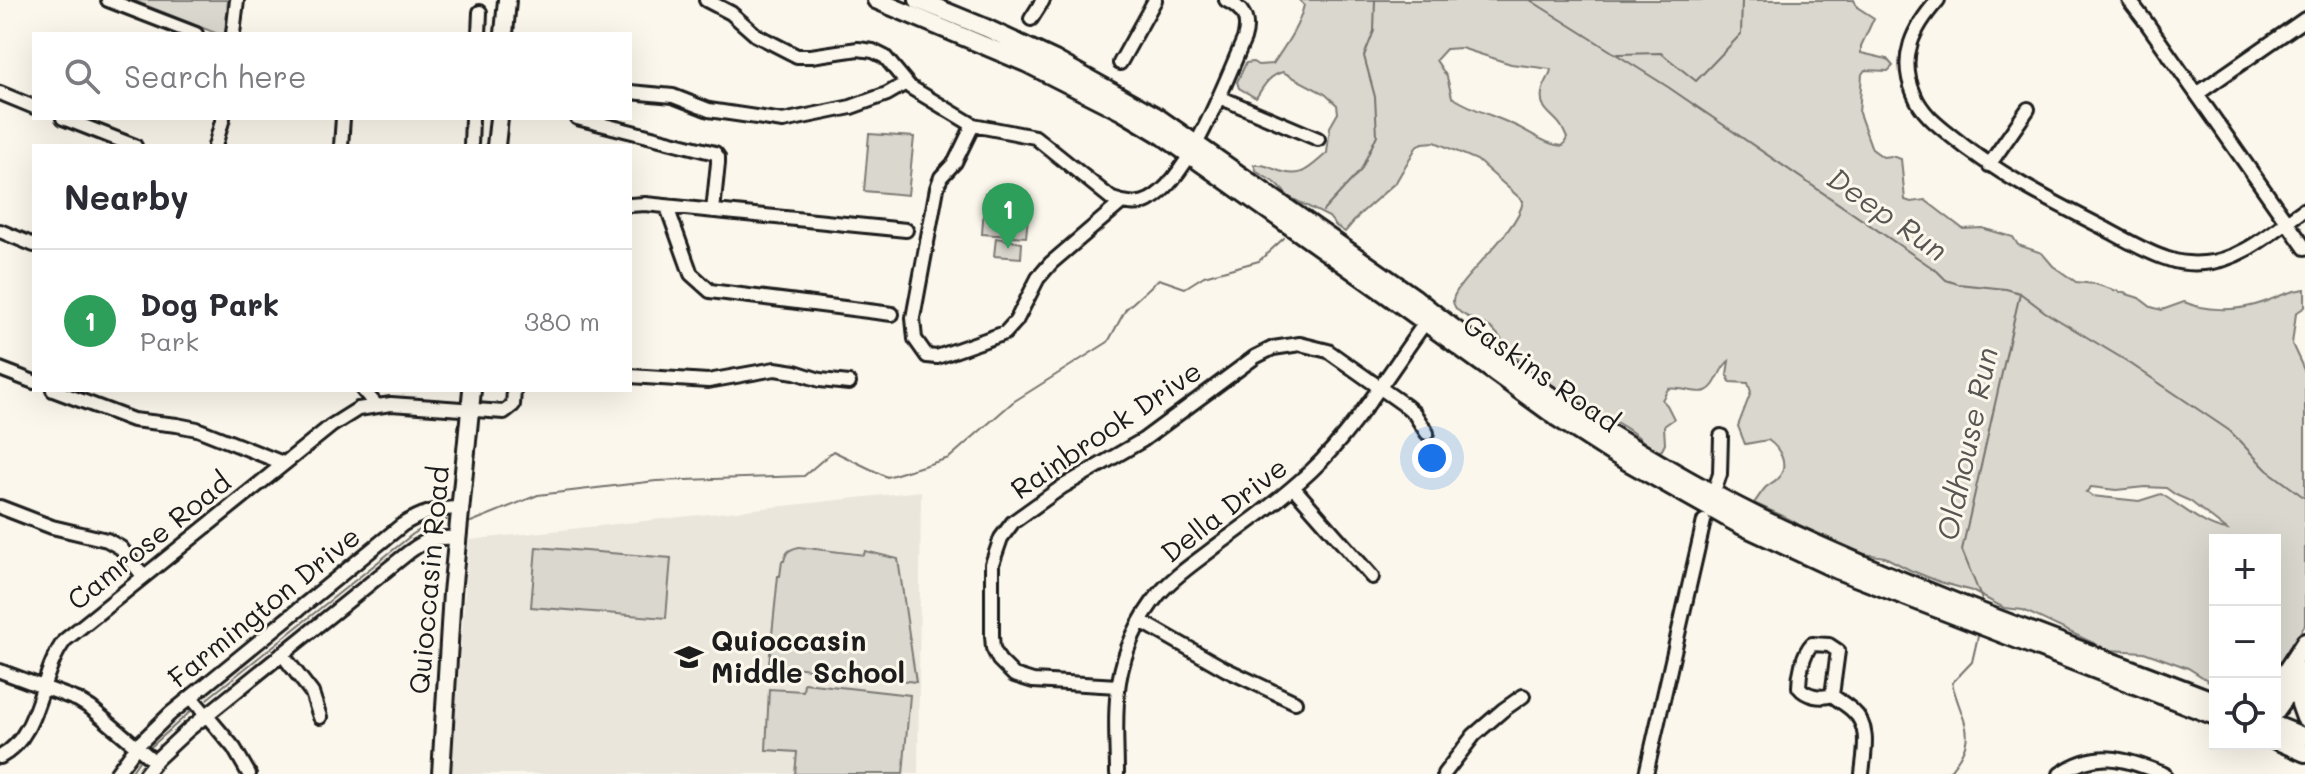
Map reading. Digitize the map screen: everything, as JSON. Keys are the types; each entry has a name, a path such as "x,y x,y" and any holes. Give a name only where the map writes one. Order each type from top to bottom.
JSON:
{"main road":[{"path":"504,32 507,0"},
{"name":"Gaskins Road","path":"918,0 1055,60 1135,104 1429,318 1569,426 1709,507 1764,537 1837,570 2209,714"},
{"name":"Gaskins Road","path":"881,1 991,47 1193,149"},
{"path":"496,144 499,120"},
{"name":"Quioccasin Road","path":"441,774 448,647 472,392"},
{"name":"Gaskins Road","path":"1709,507 1839,554 2209,699"},
{"path":"2281,679 2305,642"},
{"path":"2281,703 2304,672"},
{"path":"2304,672 2299,694 2305,718"},
{"path":"2281,727 2305,737"},
{"path":"2281,743 2305,753"}],"street":[{"path":"108,0 191,32"},
{"path":"233,32 237,0"},
{"path":"706,0 729,5 756,35 797,56 849,49 873,51 890,60 906,83 973,125 1035,137 1121,203 1149,201 1164,189 1193,149 1247,29 1241,9 1226,0"},
{"path":"1031,19 1043,0"},
{"path":"1120,63 1155,0"},
{"path":"1938,0 1912,37 1907,62 1910,85 1923,110 1937,124 1989,165 2035,192 2137,245 2182,263 2208,263 2228,258 2305,209"},
{"path":"2129,0 2305,248"},
{"path":"479,32 480,12"},
{"path":"2197,94 2305,19"},
{"path":"632,92 673,96 709,110 783,121 851,107 887,94 906,83"},
{"path":"0,93 32,106"},
{"path":"1219,97 1318,139"},
{"path":"1989,165 2028,109"},
{"path":"68,120 130,144"},
{"path":"216,144 222,120"},
{"path":"341,144 343,120"},
{"path":"471,144 472,120"},
{"path":"585,120 715,153 718,163 713,211"},
{"path":"973,125 955,162 941,177 937,188 913,318 915,339 927,356 937,357 1005,333 1016,321 1038,278 1051,263 1121,203"},
{"path":"632,205 906,230"},
{"path":"667,207 691,274 710,291 892,314"},
{"path":"0,231 32,244"},
{"name":"Della Drive","path":"1117,774 1118,686 1126,654 1141,621 1160,593 1176,577 1293,487 1333,448 1429,318"},
{"name":"Rainbrook Drive","path":"1118,686 1033,681 1014,675 999,660 992,636 992,564 998,545 1013,522 1051,495 1143,440 1255,357 1273,348 1300,344 1328,351 1378,387"},
{"path":"0,369 32,381"},
{"path":"632,376 708,381 775,369 820,380 849,383"},
{"path":"1378,387 1414,413 1427,433"},
{"path":"58,392 133,420 197,429 283,463"},
{"path":"365,392 377,406 391,404 504,412 513,405 514,392"},
{"name":"Camrose Road","path":"0,757 13,749 25,735 53,658 65,640 331,426 358,409 377,406"},
{"path":"1646,774 1722,464 1721,436"},
{"path":"1293,487 1372,577"},
{"path":"0,507 52,527 107,540 121,548 143,576"},
{"name":"Farmington Drive","path":"116,774 154,728 402,525 414,517 436,510 461,508"},
{"name":"Farmington Drive","path":"145,774 206,715 425,540 458,538"},
{"path":"1141,621 1225,669 1295,702"},
{"path":"1832,695 1838,651 1829,645 1812,644 1807,648 1799,687 1804,692 1821,697 1832,695 1860,718 1864,727 1862,774"},
{"path":"282,654 312,693 320,717"},
{"path":"0,671 69,695 91,708 155,762"},
{"path":"1447,773 1474,735 1523,696"},
{"path":"191,697 234,748 249,774"},
{"path":"2060,774 2085,761 2109,758 2130,761 2164,774"}],"shaded area":[{"path":"132,0 228,0 225,32 213,32"},
{"path":"1299,0 1854,0 1857,7 1874,18 1861,46 1861,53 1887,59 1893,66 1888,71 1865,70 1862,74 1859,113 1872,149 1883,157 1901,159 1905,200 1925,200 1963,229 1982,228 2013,237 2018,245 2042,253 2053,266 2076,282 2095,284 2139,298 2151,307 2162,310 2184,302 2219,309 2238,308 2305,289 2305,307 2296,313 2292,344 2305,372 2305,625 2281,662 2281,534 2209,534 2209,681 2188,668 2144,652 2108,650 2023,610 2004,608 1972,591 1940,582 1885,557 1864,554 1799,525 1754,503 1781,474 1782,458 1768,440 1745,444 1738,426 1751,392 1748,383 1730,382 1727,374 1729,361 1713,386 1706,391 1668,389 1662,400 1674,419 1664,426 1665,444 1662,450 1654,454 1623,426 1549,386 1513,354 1492,329 1458,311 1453,301 1456,293 1510,228 1523,201 1477,160 1435,142 1417,146 1396,182 1345,232 1329,217 1289,197 1277,184 1257,172 1254,165 1291,174 1303,172 1327,153 1330,127 1338,113 1337,105 1325,94 1283,72 1270,79 1256,98 1239,88 1237,82 1246,63 1273,64 1304,5","holes":["1461,48 1511,64 1551,69 1542,99 1567,138 1563,146 1545,141 1452,97 1447,77 1436,60 1446,49","2091,487 2116,490 2166,488 2190,501 2227,530 2202,520 2161,494 2139,501 2092,496 2086,492"]},
{"path":"869,134 914,137 908,195 864,191"},
{"path":"985,193 1030,197 1026,237 982,234"},
{"path":"996,238 1022,243 1021,258 994,256"},
{"name":"Quioccasin Middle School","path":"921,491 918,774 451,774 469,540"},
{"path":"536,547 671,558 666,618 531,607"},
{"path":"799,547 864,555 865,551 898,559 916,682 769,664 778,576 787,553"},
{"path":"804,683 910,695 903,774 795,774 797,752 766,750 769,689 803,691"}],"waterway":[{"path":"1323,211 1361,170 1377,135 1375,97 1364,56 1374,31 1375,0"},
{"name":"Deep Run","path":"1530,0 1668,87 1946,280 2020,293 2045,312 2125,360 2230,431 2267,470 2305,498"},
{"path":"1618,54 1661,53 1696,81 1741,34 1742,0"},
{"path":"471,522 538,495 656,481 804,476 833,451 887,477 949,458 1013,402 1108,342 1126,309 1159,279 1185,288 1204,276 1259,261 1284,238"},
{"name":"Oldhouse Run","path":"1982,600 1962,550 2020,293"},
{"path":"207,699 413,534 431,523 447,520"},
{"name":"Oldhouse Run","path":"1947,774 1964,749 1966,739 1964,720 1952,683 1972,662 1978,636"},
{"path":"152,746 191,711"},
{"path":"130,774 139,761"}],"place":[{"name":"Dog Park","path":"1008,249"},
{"name":"Quioccasin Middle School","path":"689,657"}]}
